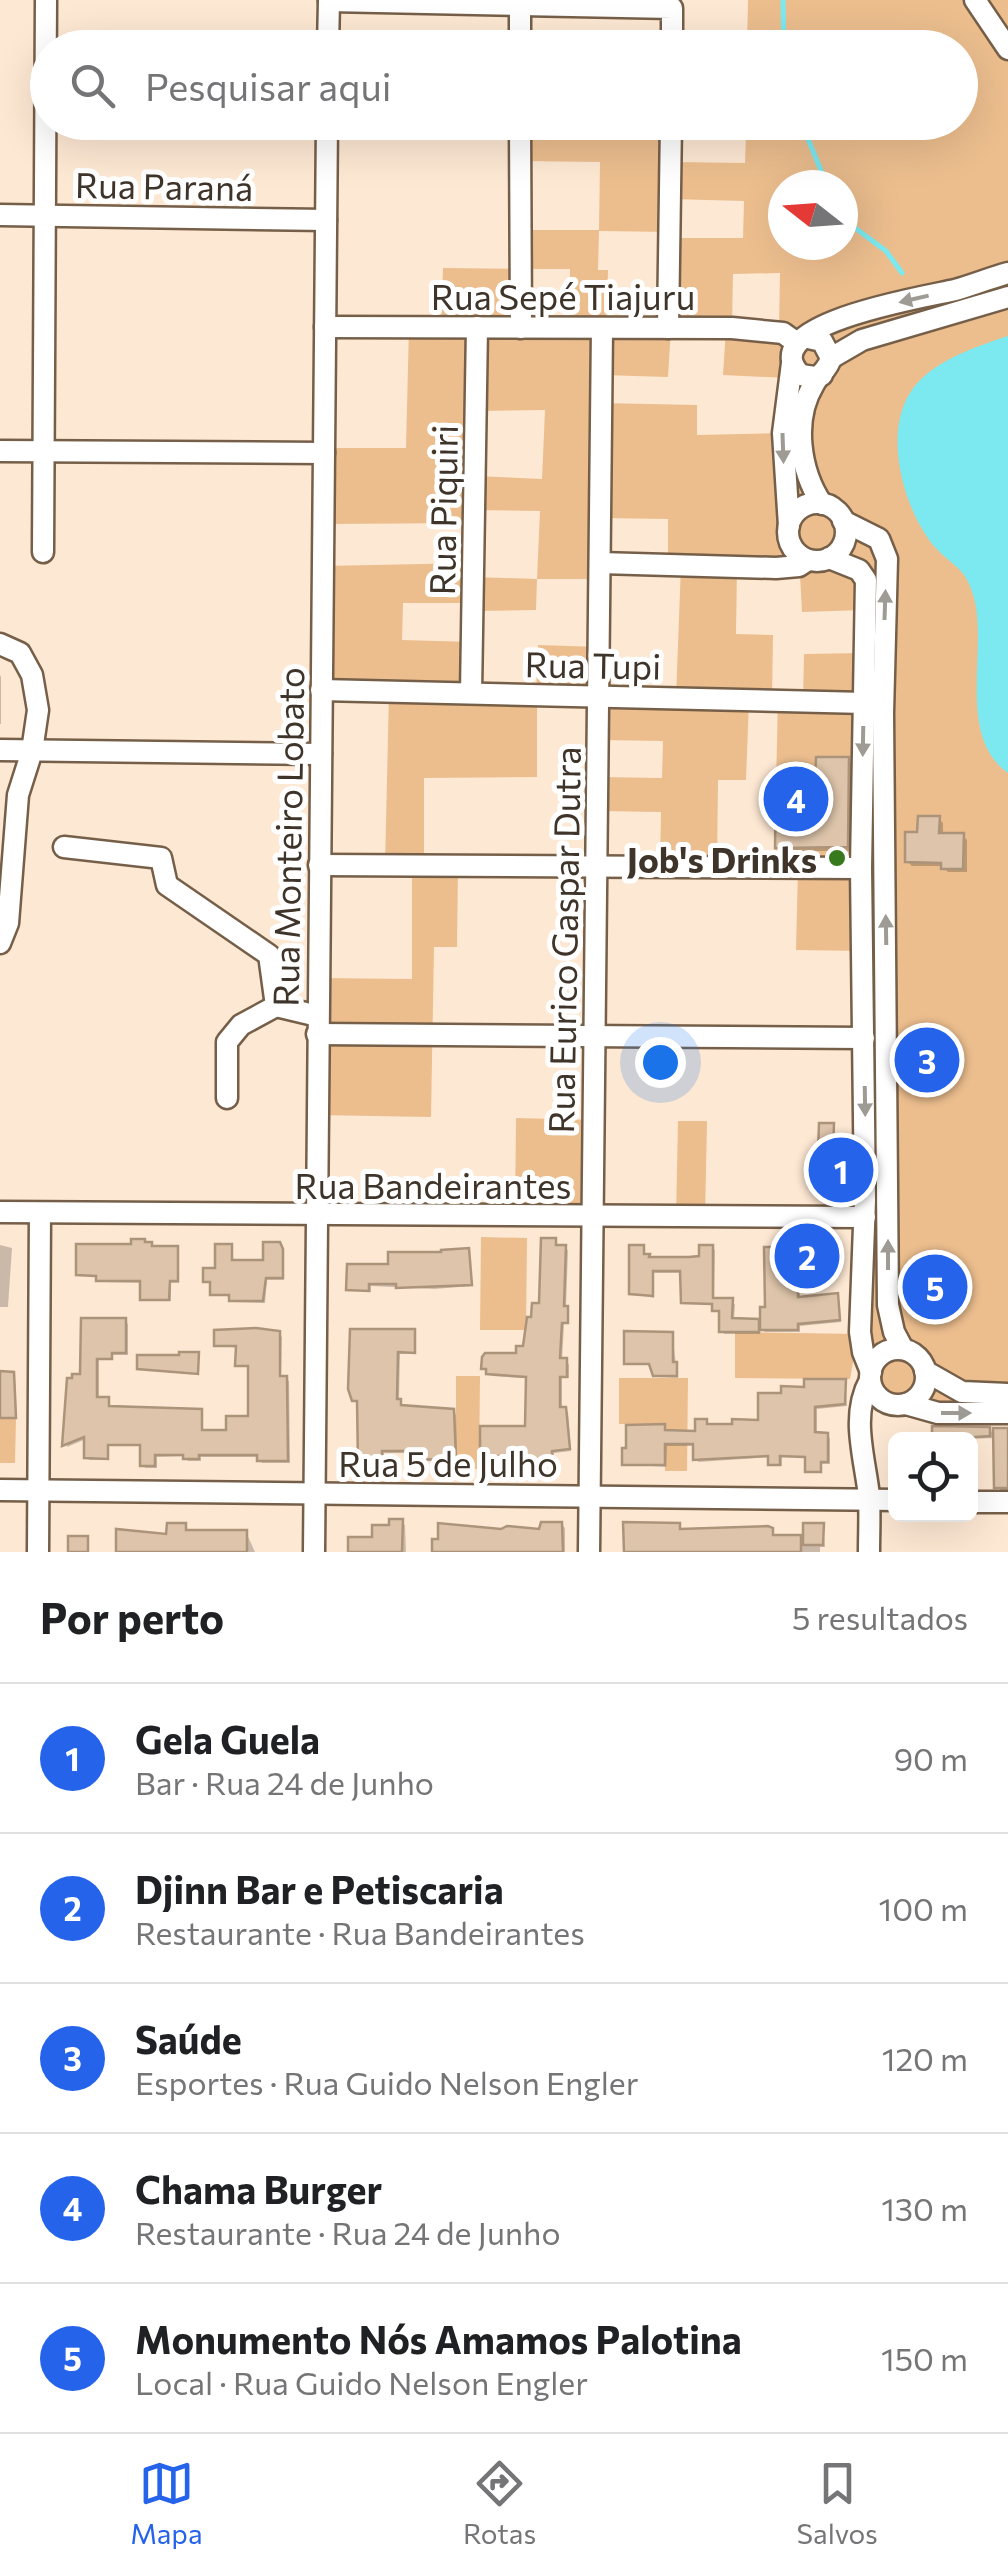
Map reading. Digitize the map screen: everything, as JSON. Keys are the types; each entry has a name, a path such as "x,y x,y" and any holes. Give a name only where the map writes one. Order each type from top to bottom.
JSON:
{"street":[{"path":"46,0 46,30"},
{"path":"328,30 329,0 672,8 672,30"},
{"path":"975,0 1008,49"},
{"path":"520,5 520,30"},
{"path":"43,552 45,140"},
{"name":"Rua Monteiro Lobato","path":"314,1552 327,140"},
{"path":"520,140 521,328"},
{"path":"668,328 670,140"},
{"name":"Rua Paraná","path":"0,215 326,220"},
{"path":"776,568 786,558 789,534 783,433 799,348 828,322 847,315 959,289 1008,273"},
{"path":"822,504 804,474 803,438 806,404 814,382 826,366 862,340 1008,297"},
{"name":"Rua Sepé Tiajuru","path":"325,326 772,331 790,336 799,348 801,374 808,377 826,366"},
{"name":"Rua Piquiri","path":"471,694 477,327"},
{"name":"Rua Eurico Gaspar Dutra","path":"588,1552 602,328"},
{"path":"799,348 822,340 826,366"},
{"path":"0,451 324,453"},
{"path":"903,1350 888,1305 883,713 887,559 879,539 843,521 830,507 813,504 798,511 789,534 798,555 864,574 861,868 865,1217 860,1332 863,1352 872,1388 882,1400 938,1414 1008,1413"},
{"path":"600,564 799,566 844,542 843,521"},
{"path":"0,644 20,653 32,675 38,710 32,750 18,795 8,923 0,944"},
{"name":"Rua Tupi","path":"321,690 865,703"},
{"path":"0,750 321,754"},
{"path":"64,847 162,858 167,885 269,955 276,1006"},
{"path":"320,865 861,868"},
{"path":"276,1006 318,1025 592,1036 864,1038"},
{"path":"227,1098 227,1042 231,1034 276,1006"},
{"name":"Rua Bandeirantes","path":"0,1212 865,1217"},
{"path":"38,1552 40,1213"},
{"path":"860,1428 882,1409 920,1394 926,1379 918,1357 903,1350 882,1354 862,1394 860,1428 869,1500 869,1552"},
{"path":"925,1370 962,1392 1008,1394"},
{"name":"Rua 5 de Julho","path":"0,1490 888,1500"},
{"path":"978,1502 1008,1502"}],"shaded area":[{"path":"748,0 1008,0 1008,1413 938,1411 900,1405 885,1399 872,1382 868,1352 862,951 796,950 798,869 774,868 778,700 803,700 804,654 863,653 863,610 802,612 799,555 790,544 786,559 737,567 736,634 773,635 772,700 749,700 746,780 718,780 717,868 660,868 661,812 598,811 599,777 662,778 663,741 599,740 598,696 537,695 537,777 424,778 424,866 458,866 457,947 434,947 431,1117 316,1115 318,978 412,979 412,866 385,866 389,692 321,690 322,566 473,563 474,577 537,579 540,511 475,510 474,523 323,524 324,448 406,448 409,327 441,327 443,268 520,269 520,230 599,230 600,162 520,161 520,140 671,140 671,162 745,163 746,140 978,140 978,30 747,30","holes":["670,199 744,201 743,238 669,238 668,328 607,328 608,270 598,270 599,231 669,232","521,269 570,269 570,328 521,327","780,273 779,327 732,327 733,274","671,328 726,328 723,375 787,378 783,433 697,435 697,405 601,403 602,375 668,377","545,410 542,479 475,476 477,411","601,518 668,519 668,564 681,565 676,698 599,696 599,647 538,645 536,695 471,693 472,642 402,640 403,603 472,603 473,611 536,610 537,579 600,579"]},
{"path":"516,1118 593,1120 592,1217 515,1217"},
{"path":"678,1121 707,1121 705,1217 676,1217"},
{"path":"481,1237 527,1238 526,1330 480,1330"},
{"path":"735,1332 858,1334 850,1379 735,1378"},
{"path":"456,1376 480,1376 479,1469 456,1469"},
{"path":"619,1378 688,1378 687,1471 665,1471 665,1424 619,1424"},
{"path":"0,1418 16,1418 15,1463 0,1463"}],"water":[{"path":"1008,336 1008,773 992,757 978,715 974,598 962,573 933,545 913,512 901,471 898,429 902,410 918,382 954,357"}],"building":[{"path":"816,757 849,757 848,847 775,848 776,780 815,780"},
{"path":"918,816 940,816 939,833 964,833 963,869 941,869 941,863 905,862 905,832 917,832"},
{"path":"941,1045 940,1075 913,1074 914,1046"},
{"path":"819,1123 834,1123 833,1153 818,1153"},
{"path":"541,1238 556,1238 556,1245 566,1245 564,1306 568,1306 568,1323 562,1323 560,1358 567,1358 567,1377 560,1377 560,1407 566,1407 570,1449 552,1451 552,1461 526,1461 526,1456 480,1456 480,1426 525,1426 526,1377 486,1374 486,1369 481,1369 482,1357 485,1353 516,1353 516,1346 523,1346 532,1303 539,1303"},
{"path":"131,1239 145,1239 152,1246 178,1246 178,1281 170,1281 169,1300 140,1300 140,1281 96,1281 96,1276 76,1275 76,1244 131,1244"},
{"path":"799,1240 815,1240 815,1272 798,1273 798,1297 838,1293 840,1320 798,1324 798,1330 760,1330 760,1307 765,1307 764,1247 799,1247"},
{"path":"263,1242 280,1242 283,1278 266,1278 263,1301 229,1301 229,1295 210,1295 210,1282 203,1282 203,1268 215,1268 215,1244 232,1244 232,1260 263,1260"},
{"path":"629,1245 644,1245 644,1254 650,1254 649,1257 689,1257 699,1256 699,1245 713,1245 713,1298 733,1298 732,1318 759,1319 759,1332 719,1332 719,1311 712,1311 712,1304 681,1303 680,1271 653,1271 653,1296 629,1294"},
{"path":"469,1248 472,1285 396,1288 396,1284 369,1284 369,1291 346,1290 347,1264 388,1264 388,1252"},
{"path":"81,1318 126,1318 126,1353 112,1353 112,1359 97,1359 97,1397 109,1397 109,1406 202,1409 202,1430 226,1430 226,1416 248,1416 248,1366 235,1366 236,1346 214,1346 214,1330 280,1331 280,1376 287,1376 288,1461 257,1461 257,1455 199,1455 199,1459 183,1459 183,1455 155,1455 155,1466 140,1466 140,1445 108,1445 108,1459 84,1458 84,1437 62,1446 67,1378 80,1374"},
{"path":"350,1329 415,1329 415,1353 398,1352 397,1399 401,1399 401,1405 454,1409 456,1460 411,1459 411,1451 382,1451 382,1462 358,1463 357,1401 352,1401 348,1389"},
{"path":"624,1331 673,1332 677,1376 653,1376 649,1364 624,1364"},
{"path":"199,1352 198,1374 137,1369 137,1355"},
{"path":"0,1371 14,1372 16,1418 0,1418"},
{"path":"804,1379 846,1379 845,1404 815,1407 815,1432 828,1433 828,1462 821,1462 821,1472 805,1472 805,1457 780,1456 780,1465 768,1465 768,1456 693,1460 693,1444 665,1444 665,1465 622,1465 626,1425 665,1424 665,1430 695,1431 695,1419 707,1419 707,1424 732,1424 732,1419 758,1420 758,1393 781,1393 781,1386 804,1387"},
{"path":"932,1426 990,1427 990,1436 978,1437 978,1432 932,1432"},
{"path":"993,1428 1008,1428 1008,1488 994,1488"},
{"path":"389,1519 403,1519 402,1552 348,1552 348,1537 372,1537 372,1525 389,1525"},
{"path":"541,1522 562,1522 563,1552 432,1552 432,1539 438,1539 438,1523 539,1529"},
{"path":"623,1522 680,1523 680,1529 768,1526 773,1528 773,1535 801,1535 801,1552 624,1552"},
{"path":"167,1523 186,1523 186,1530 247,1530 247,1552 116,1552 116,1529 166,1534"},
{"path":"803,1523 824,1523 823,1545 803,1545"},
{"path":"68,1536 88,1536 88,1552 68,1552"}],"waterway":[{"path":"783,0 784,30"},
{"path":"808,140 821,170"},
{"path":"858,230 886,251 902,273"}],"place":[{"name":"Chama Burger","path":"796,799"},
{"name":"Job's Drinks","path":"837,858"},
{"name":"Saúde","path":"927,1060"},
{"name":"Gela Guela","path":"841,1170"},
{"name":"Djinn Bar e Petiscaria","path":"807,1256"},
{"name":"Monumento Nós Amamos Palotina","path":"935,1287"}]}
